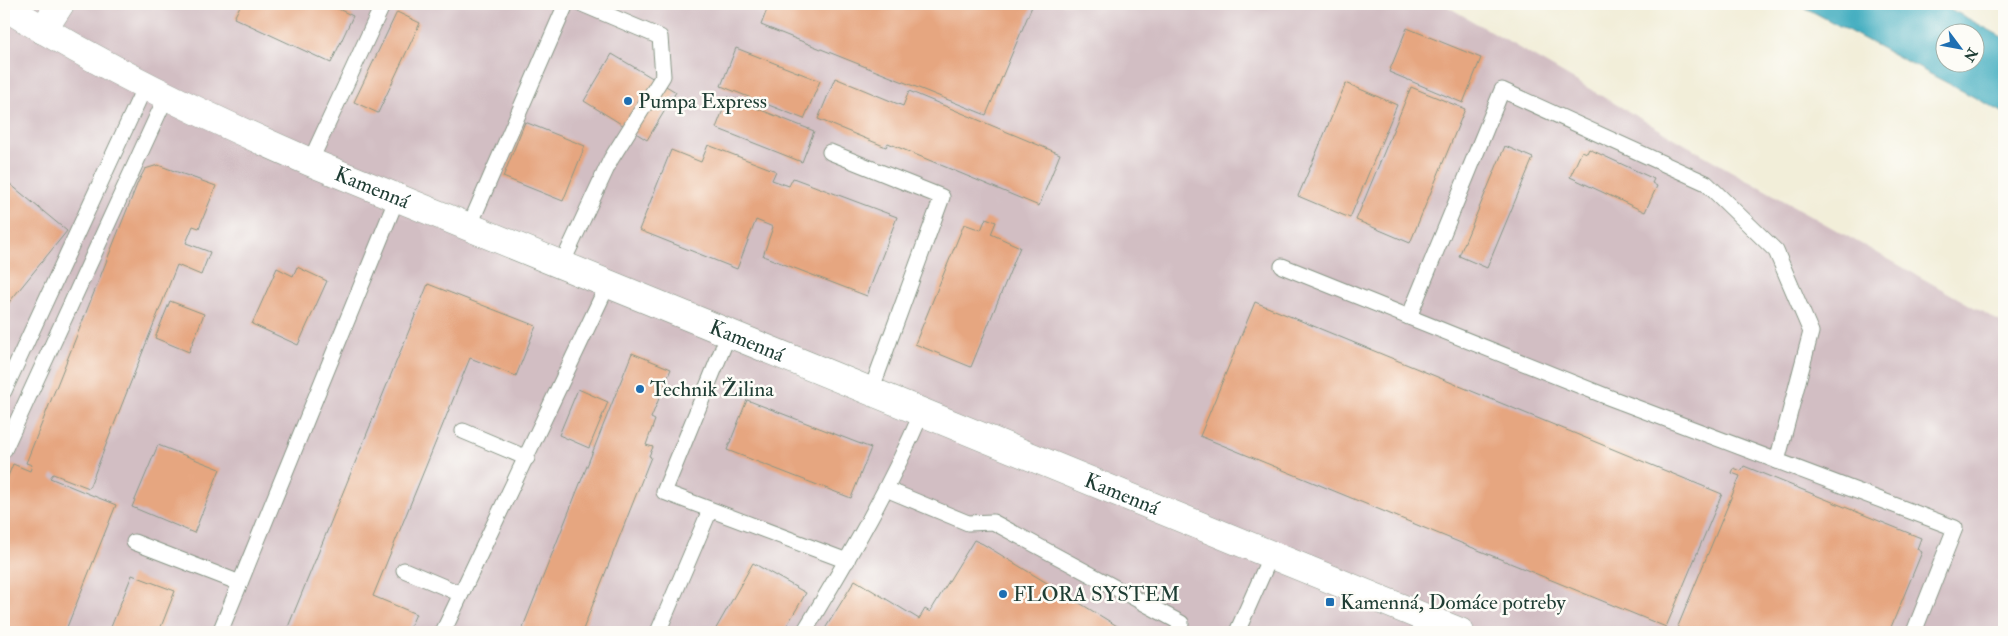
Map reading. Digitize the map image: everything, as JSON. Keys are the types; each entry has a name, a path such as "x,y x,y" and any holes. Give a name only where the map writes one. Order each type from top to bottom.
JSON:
{"street":[{"path":"43,30 60,4"},
{"name":"Kamenná","path":"4,6 43,30 155,92 310,162 1460,632"}],"lane":[{"path":"310,162 384,4"},
{"path":"469,227 566,4"},
{"path":"561,266 611,159 663,76 660,37 582,4"},
{"path":"1408,317 1502,90 1706,183 1776,251 1811,332 1777,461"},
{"path":"4,391 155,92"},
{"path":"4,450 155,92"},
{"path":"830,152 942,197 871,390"},
{"path":"220,632 397,198"},
{"path":"1282,266 1608,397 1955,528 1914,632"},
{"path":"442,632 527,458 608,284"},
{"path":"729,333 664,492 847,561"},
{"path":"804,632 847,561 886,489 922,412"},
{"path":"462,431 527,458"},
{"path":"886,489 968,523 993,522 1180,628"},
{"path":"658,632 710,510"},
{"path":"134,542 240,583"},
{"path":"1237,632 1272,555"},
{"path":"404,570 461,594"}],"shaded area":[{"path":"4,4 1443,4 1731,171 2004,324 2004,632 4,632"}],"water":[{"path":"1798,4 1941,4 1974,22 1936,22 1936,72 1986,72 1986,28 2004,38 2004,113"}],"building":[{"path":"241,4 328,4 353,16 331,63 234,18"},
{"path":"769,4 1033,4 986,115 761,25"},
{"path":"397,12 420,23 378,113 354,102"},
{"path":"1407,28 1481,58 1463,103 1389,72"},
{"path":"736,48 820,81 804,119 721,86"},
{"path":"612,54 676,92 647,140 584,101"},
{"path":"835,78 903,106 909,91 1060,154 1039,206 888,143 886,147 818,119"},
{"path":"1346,83 1397,105 1350,218 1298,196"},
{"path":"1411,87 1465,109 1410,243 1356,220"},
{"path":"728,97 814,131 802,162 716,128"},
{"path":"525,122 585,146 563,201 503,177"},
{"path":"708,145 776,171 772,180 789,186 793,178 897,217 867,296 763,256 773,227 756,220 737,269 639,230 671,150 701,162"},
{"path":"1505,146 1533,158 1487,268 1459,256"},
{"path":"1589,149 1654,179 1652,183 1657,186 1645,212 1570,177 1582,151 1587,153"},
{"path":"158,165 216,186 199,228 193,226 186,243 210,252 201,275 177,265 89,488 53,474 50,478 116,505 65,632 4,632 4,486 13,464 30,471 32,465 26,463 138,182 145,169"},
{"path":"4,179 67,231 6,306 4,305"},
{"path":"986,218 996,222 991,234 1020,247 971,367 915,344 964,224 981,230"},
{"path":"297,267 327,281 298,345 252,324 277,268 293,276"},
{"path":"428,284 536,326 516,376 470,358 373,596 416,614 408,632 300,632 288,627"},
{"path":"170,301 204,314 189,352 155,338"},
{"path":"1255,302 1722,494 1666,627 1200,436"},
{"path":"632,353 671,369 651,418 655,420 646,445 653,447 649,456 651,457 582,632 521,632"},
{"path":"578,389 608,402 589,448 559,435"},
{"path":"747,400 871,448 851,498 727,450"},
{"path":"158,445 220,469 194,533 132,507"},
{"path":"1744,466 1921,538 1917,549 1922,552 1889,632 1676,631 1740,476 1732,473 1734,468 1741,471"},
{"name":"FLORA SYSTEM","path":"974,540 1127,632 823,632 855,580 919,619 925,609 930,612"},
{"path":"753,563 806,593 783,632 714,632"},
{"path":"132,575 175,591 159,632 109,632"}],"place":[{"name":"Pumpa Express","path":"628,101"},
{"name":"Technik Žilina","path":"640,389"},
{"name":"FLORA SYSTEM","path":"1003,594"},
{"name":"Kamenná, Domáce potreby","path":"1330,602"}]}
